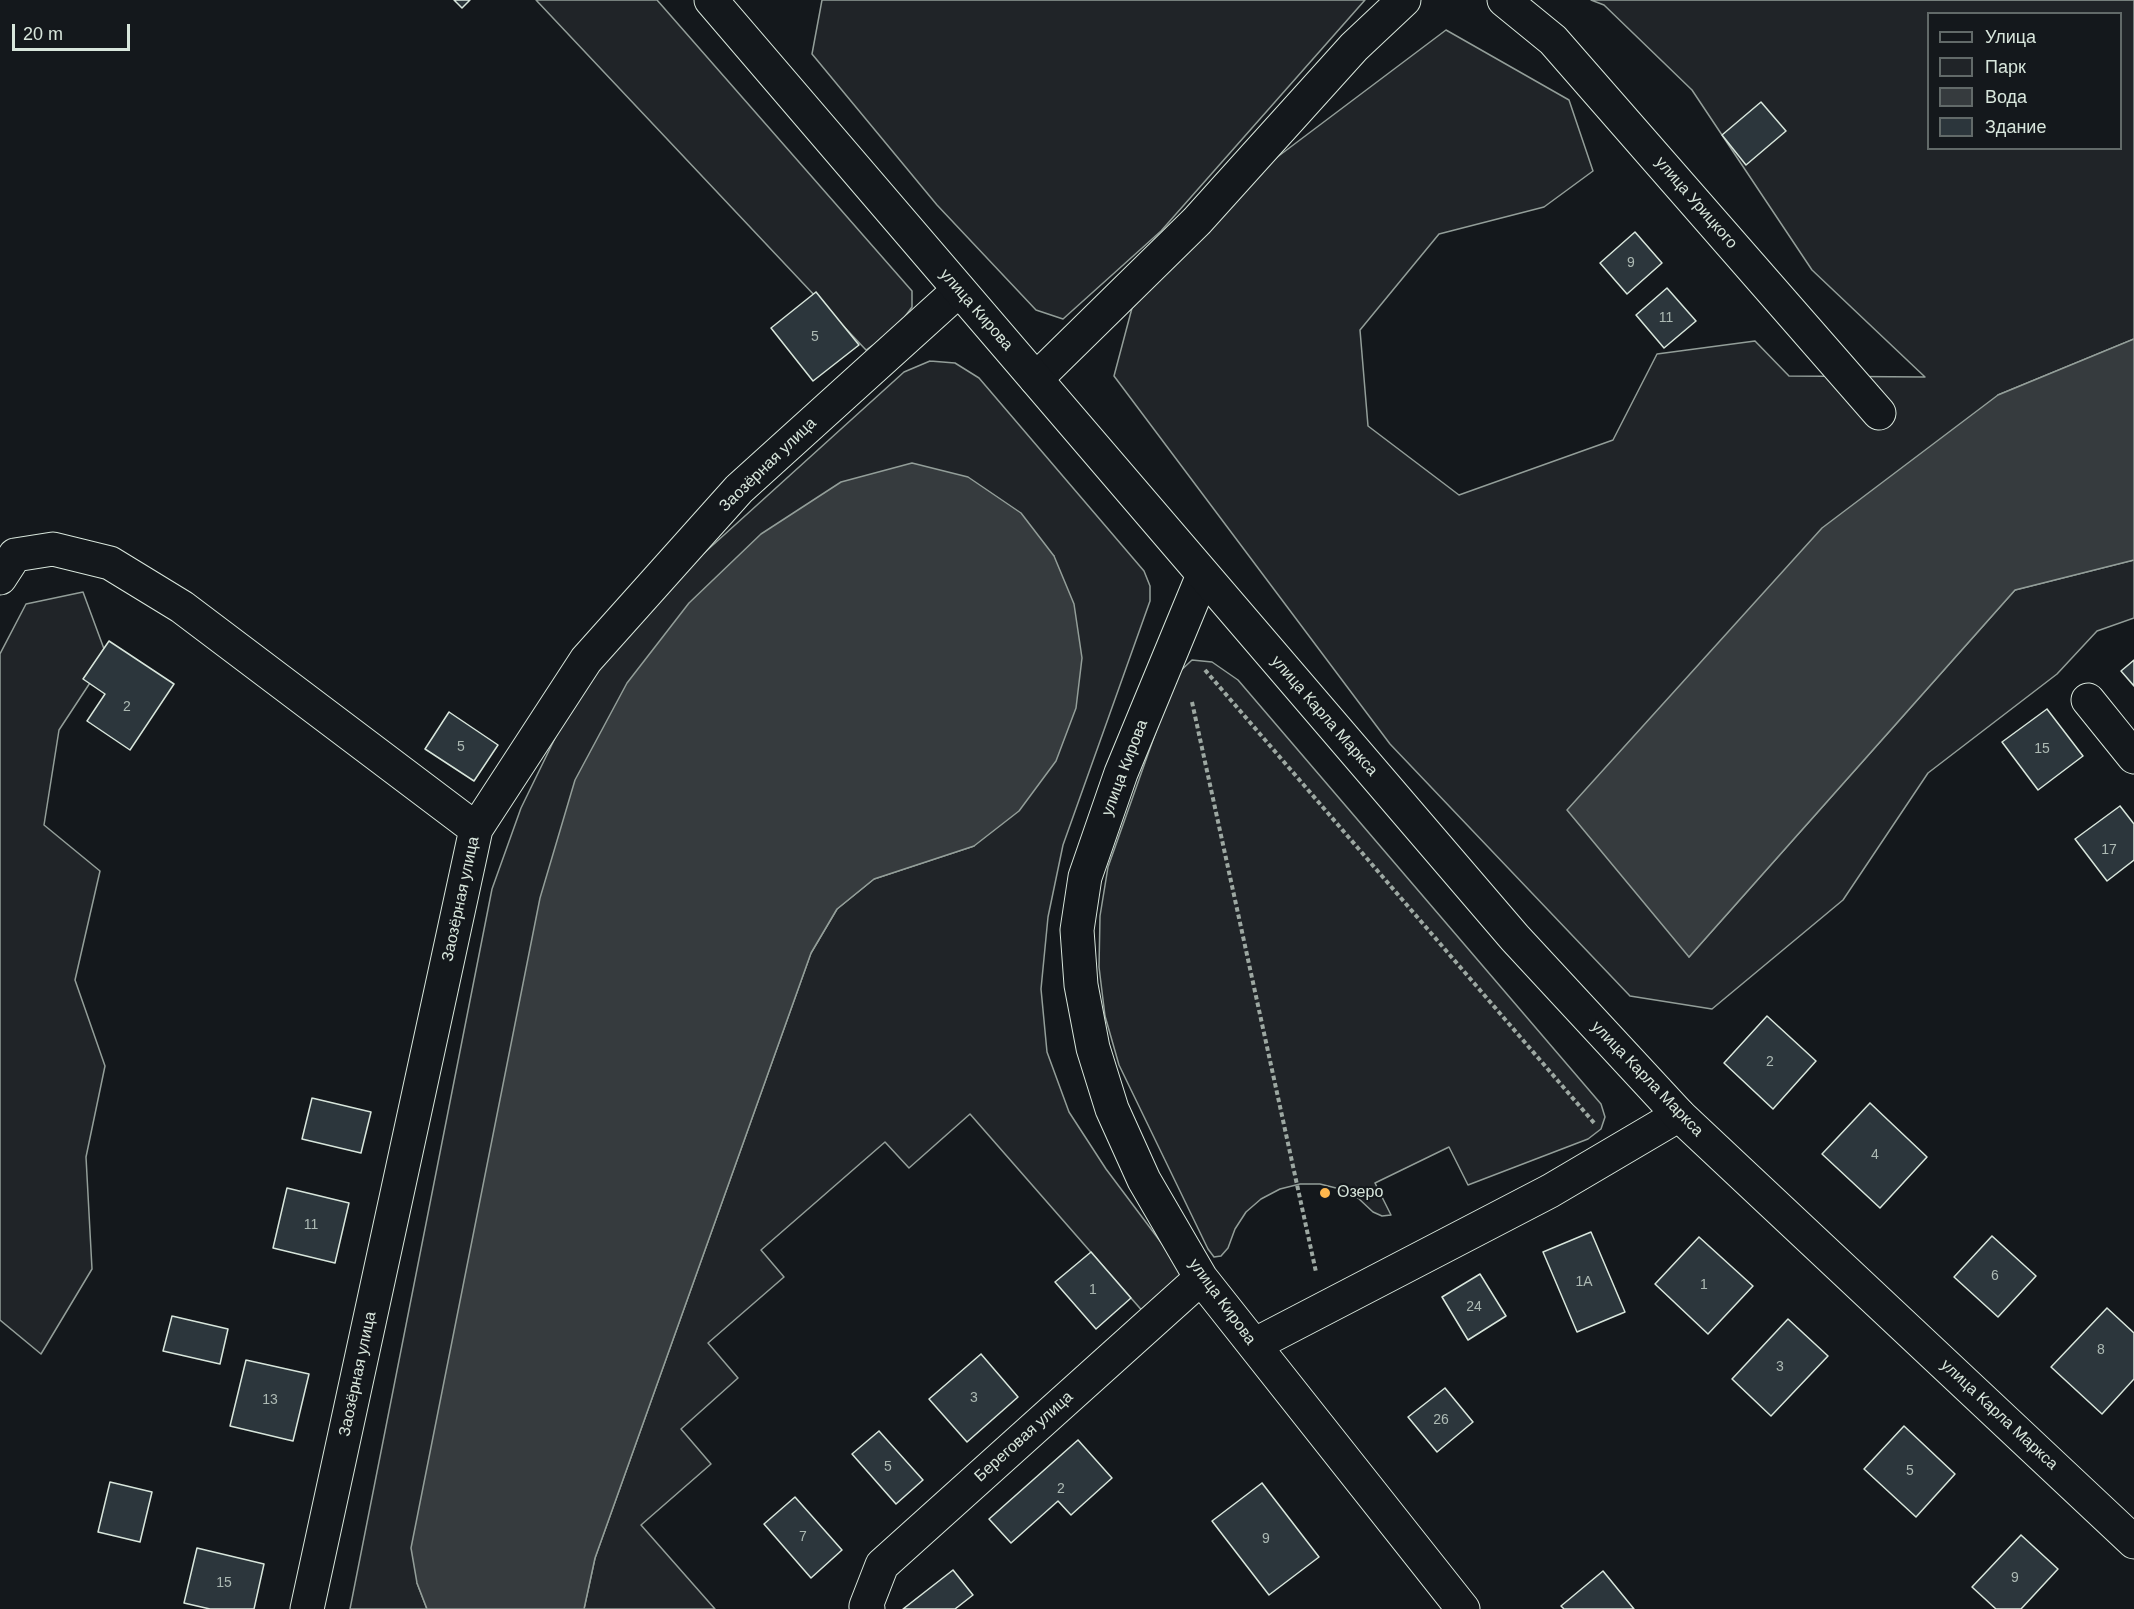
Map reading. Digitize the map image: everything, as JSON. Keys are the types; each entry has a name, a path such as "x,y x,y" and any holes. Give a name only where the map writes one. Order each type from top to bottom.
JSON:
{"street":[{"name":"улица Кирова","path":"711,0 1203,575 1121,773 1085,877 1077,930 1081,984 1093,1048 1112,1109 1144,1180 1201,1278 1463,1609"},
{"path":"1036,379 1197,222 1354,47 1404,0"},
{"name":"улица Урицкого","path":"1504,0 1553,40 1880,413"},
{"name":"Заозёрная улица","path":"307,1609 476,829 586,660 739,489 959,290"},
{"path":"5,555 53,549 110,562 182,607 476,829"},
{"name":"улица Карла Маркса","path":"1203,575 1515,938 1679,1115 2134,1542"},
{"path":"2088,700 2134,756"},
{"path":"1254,1345 1550,1191 1679,1115"},
{"name":"Береговая улица","path":"868,1609 866,1606 882,1565 1201,1278"}],"path":[{"path":"1177,637 1618,1151"},
{"path":"1190,695 1324,1309"}],"green space":[{"path":"536,0 657,0 912,291 912,307 895,330 866,350"},
{"path":"822,0 1365,0 1161,231 1063,319 1036,310 937,205 812,54"},
{"path":"1591,0 2134,0 2134,339 1998,395 1689,957 2015,590 2134,560 2134,618 2097,631 2057,674 1928,773 1843,900 1712,1009 1630,996 1390,744 1114,376 1132,308 1264,167 1446,30 1569,100 1593,171 1544,207 1439,234 1360,330 1368,426 1459,495 1613,440 1657,354 1755,341 1789,376 1925,377 1812,270 1692,90 1604,5"},
{"path":"930,361 955,363 979,378 1144,571 1150,586 1150,601 1063,845 1048,917 1041,989 1047,1052 1069,1112 1106,1169 1187,1277 1145,1314 970,1114 909,1168 885,1142 761,1250 784,1277 708,1343 738,1378 681,1429 711,1464 641,1525 715,1609 584,1609 595,1558 811,953 837,909 874,879 974,846 1054,556 417,1583 427,1609 350,1609 492,889 521,808 559,730 605,658 661,592 904,372"},
{"path":"83,592 107,657 59,730 44,825 100,871 75,980 105,1066 86,1157 92,1269 41,1354 0,1320 0,654 26,604"},
{"path":"1192,660 1212,662 1238,680 1601,1104 1605,1117 1601,1129 1588,1139 1468,1185 1449,1147 1375,1183 1391,1215 1382,1216 1373,1212 1358,1198 1340,1189 1320,1184 1300,1184 1280,1189 1261,1199 1246,1212 1235,1229 1228,1248 1221,1256 1214,1257 1208,1249 1119,1065 1105,1016 1099,967 1100,916 1108,867 1176,675"}],"water":[{"path":"2134,339 2134,560 2015,590 1689,957 1567,810 1822,528 1998,395"},
{"path":"912,463 968,477 1021,513 1054,556 1074,604 1082,658 1076,708 1056,761 1019,811 974,846 874,879 837,909 811,953 595,1558 584,1609 427,1609 417,1583 411,1548 540,898 575,780 627,683 689,603 761,534 841,482"}],"building":[{"path":"454,0 470,0 462,8"},
{"path":"1761,102 1786,131 1746,165 1722,135"},
{"path":"1635,232 1662,263 1627,294 1600,263"},
{"path":"1667,288 1696,321 1664,348 1636,315"},
{"path":"816,292 859,345 813,381 771,328"},
{"path":"109,641 174,684 130,750 87,721 105,694 83,679"},
{"path":"2134,660 2134,686 2121,671"},
{"path":"2047,709 2083,756 2038,790 2002,742"},
{"path":"449,712 498,745 474,781 425,749"},
{"path":"2120,806 2134,824 2134,860 2107,881 2075,839"},
{"path":"1767,1016 1816,1061 1773,1109 1724,1063"},
{"path":"312,1098 371,1112 361,1153 302,1139"},
{"path":"1870,1103 1927,1157 1880,1208 1822,1154"},
{"path":"287,1188 349,1203 335,1263 273,1248"},
{"path":"1591,1232 1625,1312 1577,1332 1543,1252"},
{"path":"1992,1236 2036,1276 1998,1317 1954,1277"},
{"path":"1699,1237 1753,1286 1708,1334 1655,1284"},
{"path":"1091,1252 1131,1298 1096,1329 1055,1282"},
{"path":"1480,1274 1506,1316 1468,1340 1442,1297"},
{"path":"2107,1308 2134,1333 2134,1379 2102,1414 2051,1367"},
{"path":"172,1316 228,1329 220,1364 163,1351"},
{"path":"1788,1319 1828,1356 1771,1416 1732,1379"},
{"path":"981,1354 1018,1397 967,1442 929,1399"},
{"path":"246,1360 309,1374 293,1441 230,1426"},
{"path":"1445,1388 1473,1422 1437,1452 1408,1417"},
{"path":"1904,1426 1955,1474 1916,1517 1864,1469"},
{"path":"879,1431 923,1480 896,1504 852,1454"},
{"path":"1078,1440 1112,1478 1071,1515 1058,1501 1011,1543 989,1519"},
{"path":"110,1482 152,1492 140,1542 98,1532"},
{"path":"1262,1483 1319,1557 1269,1595 1212,1521"},
{"path":"795,1497 842,1550 811,1578 764,1524"},
{"path":"2021,1535 2058,1569 2021,1609 1996,1609 1972,1587"},
{"path":"197,1548 264,1564 254,1609 210,1609 184,1603"},
{"path":"953,1570 973,1595 955,1609 903,1609"},
{"path":"1603,1571 1634,1609 1564,1609 1561,1606"}],"place":[{"name":"Озеро","path":"1325,1193"}]}
